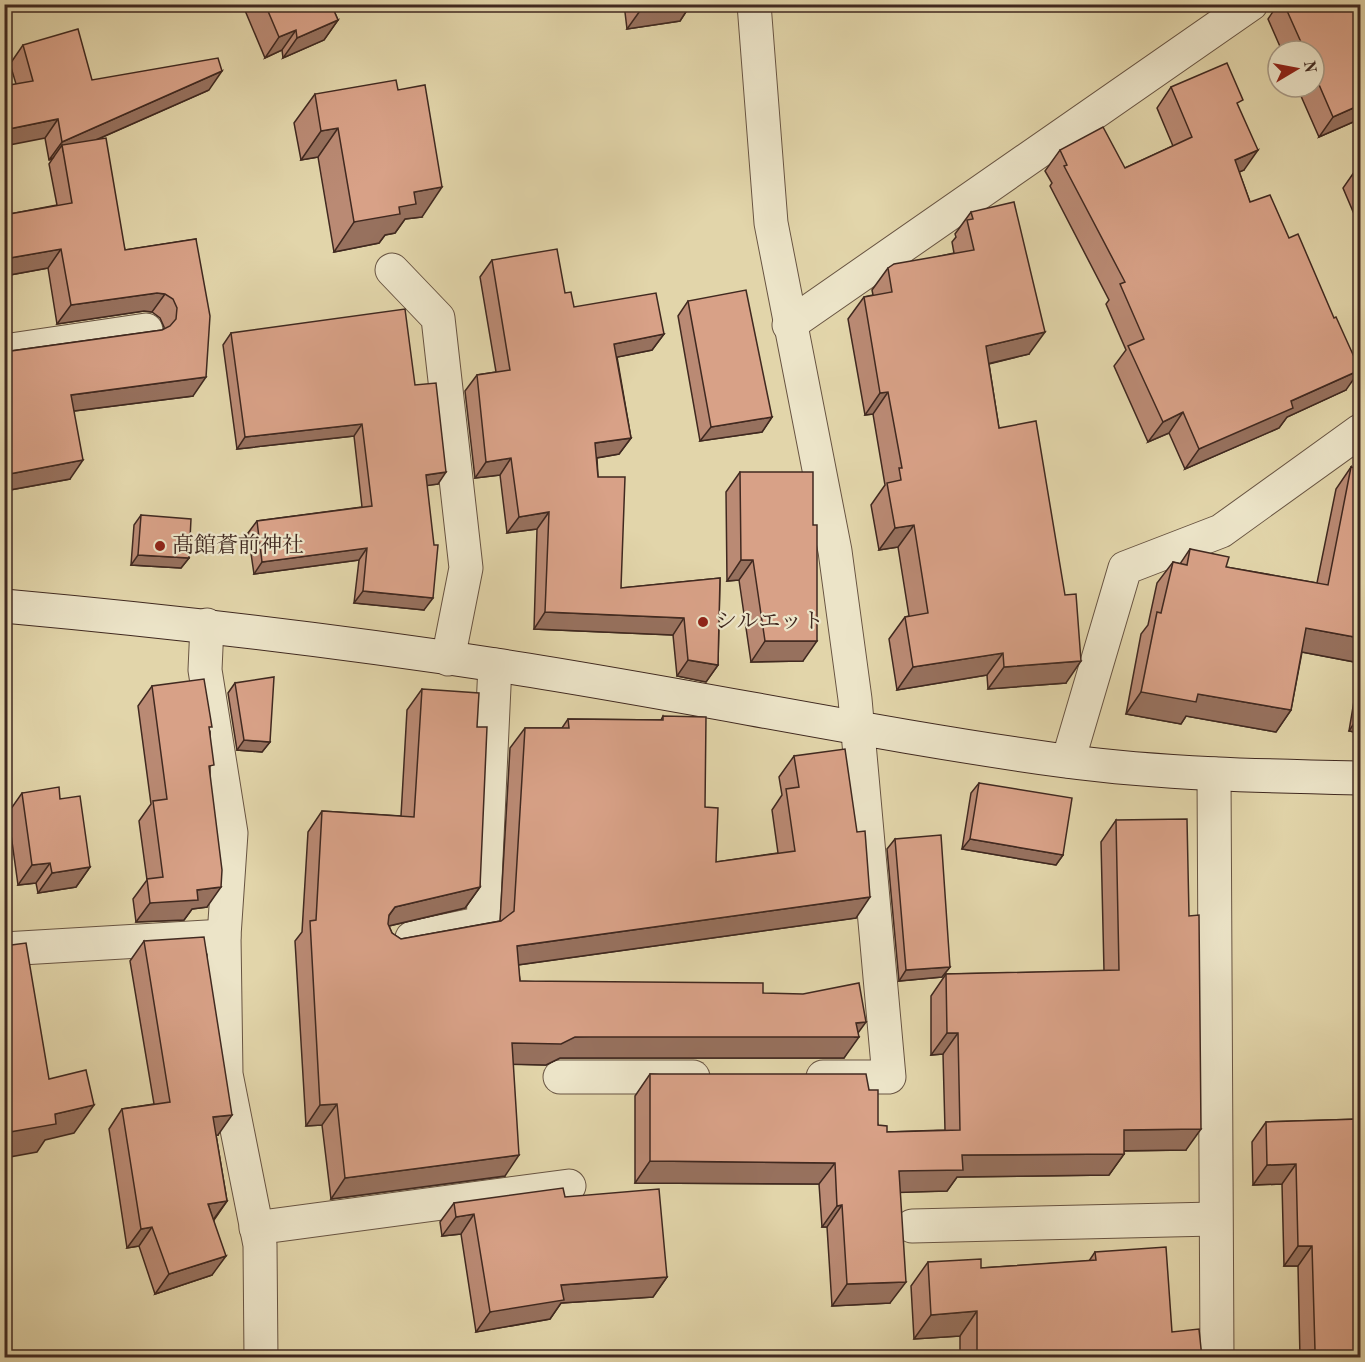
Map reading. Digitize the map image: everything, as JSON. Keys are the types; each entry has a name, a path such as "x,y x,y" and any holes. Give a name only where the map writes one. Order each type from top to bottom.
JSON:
{"street":[{"path":"754,4 771,223 789,325 835,551 859,729 889,1077 795,1077"},
{"path":"789,325 1251,4"},
{"path":"392,270 438,318 465,568 448,658"},
{"path":"4,351 146,330"},
{"path":"1068,761 1125,568 1221,531 1360,431"},
{"path":"4,606 207,625 448,658 859,729 1068,761 1214,774 1360,778"},
{"path":"207,625 206,670 231,833 225,936 226,1074 260,1245 261,1358"},
{"path":"392,942 483,923 495,665"},
{"path":"1214,774 1214,1218 1217,1358"},
{"path":"4,949 225,936"},
{"path":"560,1077 724,1077"},
{"path":"256,1228 569,1185"},
{"path":"912,1226 1214,1218"}],"building":[{"path":"265,4 331,4 338,20 297,38 296,30 279,37"},
{"path":"641,4 667,4 642,8"},
{"path":"1284,4 1360,4 1360,105 1333,117 1325,99 1326,39 1300,39"},
{"path":"78,29 92,80 218,58 222,71 62,142 58,119 4,130 4,86 33,81 23,45"},
{"path":"1227,63 1243,100 1237,103 1258,150 1235,160 1250,202 1270,195 1289,238 1298,234 1334,318 1336,317 1360,370 1291,401 1293,408 1199,449 1183,412 1163,422 1128,346 1144,339 1120,284 1125,282 1064,166 1067,165 1060,150 1103,127 1125,168 1192,137 1171,87"},
{"path":"396,80 398,90 425,85 442,187 414,192 416,204 399,207 400,214 354,222 338,128 321,131 315,94"},
{"path":"106,138 125,250 196,239 210,316 206,377 71,395 83,460 4,475 4,352 162,330 176,319 177,308 173,299 165,294 157,293 71,305 61,249 4,259 4,215 72,203 62,145"},
{"path":"1014,202 1045,332 986,346 999,428 1036,421 1065,595 1076,594 1081,661 1004,667 1003,653 913,667 905,617 928,613 914,525 895,528 887,483 901,480 899,468 902,468 888,392 880,393 864,297 892,292 888,268 894,264 974,250 967,220 973,219 971,212"},
{"path":"557,249 565,293 571,292 574,307 656,293 664,334 614,344 631,438 595,443 598,477 625,477 621,588 720,578 718,665 688,660 684,618 545,612 549,512 519,517 511,458 486,462 477,375 510,370 492,260"},
{"path":"746,290 772,417 711,427 688,301"},
{"path":"405,309 415,385 436,383 446,472 426,475 434,545 438,545 433,598 363,591 367,548 262,562 257,521 372,506 362,424 245,437 231,333"},
{"path":"1351,467 1360,469 1360,638 1306,628 1291,710 1198,694 1196,702 1141,692 1157,612 1161,613 1173,562 1187,565 1190,549 1229,557 1226,567 1328,585"},
{"path":"740,472 813,472 813,525 817,525 817,641 765,641 753,560 741,560"},
{"path":"141,515 191,519 189,558 138,555"},
{"path":"274,677 270,742 244,740 235,683"},
{"path":"204,679 212,727 209,727 214,765 209,766 222,870 221,887 197,890 198,900 150,903 147,879 163,877 153,801 167,799 152,686"},
{"path":"422,689 479,693 477,727 487,727 480,887 395,907 389,915 388,924 392,933 401,939 501,921 514,911 525,728 569,728 568,719 663,720 663,716 706,717 705,807 718,808 716,862 795,851 786,789 799,787 794,756 845,749 857,832 865,831 870,897 517,946 520,981 763,983 763,993 803,994 859,983 866,1022 856,1023 859,1037 575,1037 561,1044 512,1043 519,1155 345,1178 337,1104 320,1105 310,921 316,920 322,811 414,817"},
{"path":"979,783 1072,798 1063,855 970,839"},
{"path":"59,787 60,799 80,796 90,867 52,873 50,863 32,865 22,793"},
{"path":"1187,819 1189,916 1199,915 1201,1129 1124,1130 1124,1154 962,1155 963,1170 899,1171 906,1282 847,1284 842,1205 837,1206 835,1163 650,1161 650,1074 866,1074 869,1090 878,1090 878,1125 887,1126 887,1132 960,1130 958,1033 947,1033 946,974 1119,970 1116,820"},
{"path":"941,835 950,967 906,970 895,839"},
{"path":"204,937 232,1115 213,1117 227,1201 208,1204 226,1256 169,1274 152,1227 141,1229 122,1109 170,1102 144,941"},
{"path":"26,943 49,1079 86,1070 94,1105 55,1114 56,1124 4,1133 4,946"},
{"path":"1360,1119 1360,1358 1305,1358 1305,1351 1315,1350 1312,1246 1298,1246 1296,1164 1267,1165 1266,1122"},
{"path":"563,1188 565,1197 659,1189 667,1277 561,1285 564,1300 490,1312 474,1214 456,1217 454,1203"},
{"path":"1166,1247 1172,1332 1199,1329 1202,1358 977,1358 977,1311 931,1315 928,1262 981,1259 981,1268 1096,1260 1095,1252"}],"place":[{"name":"髙館蒼前神社","path":"160,546"},
{"name":"シルエット","path":"703,622"}]}
